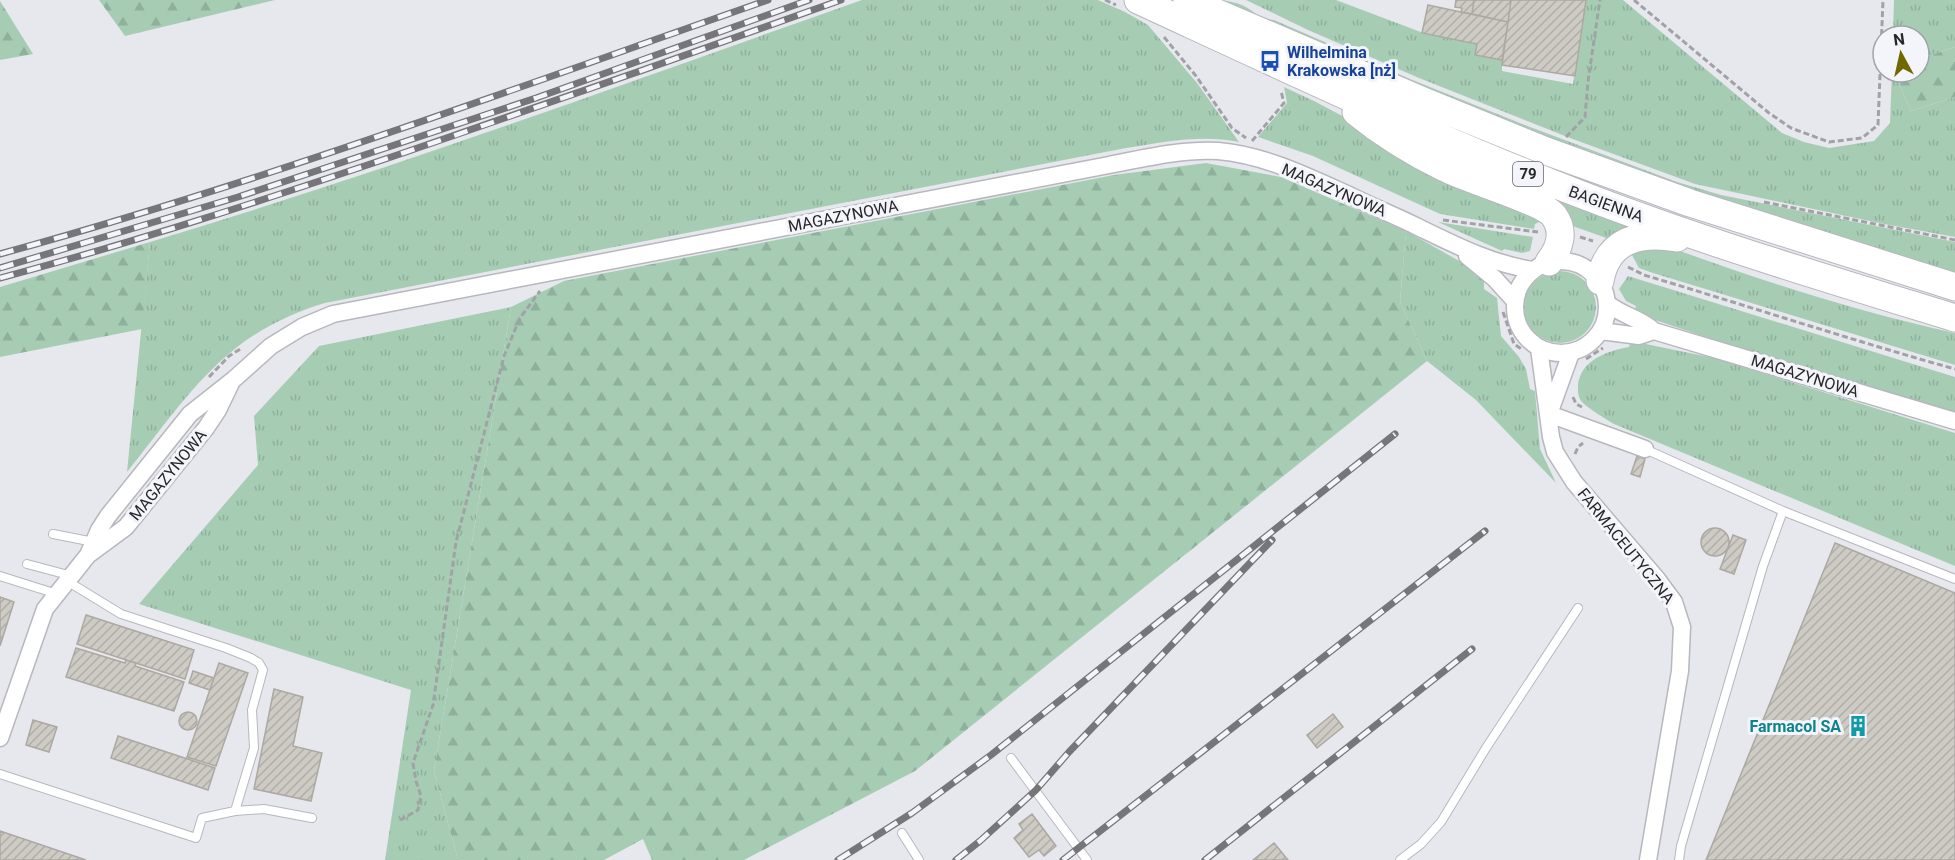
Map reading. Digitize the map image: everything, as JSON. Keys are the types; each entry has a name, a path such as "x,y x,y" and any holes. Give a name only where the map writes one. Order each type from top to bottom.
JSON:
{"main road":[{"name":"BAGIENNA","path":"1138,0 1334,90 1523,172 1726,247 1955,318"},
{"name":"BAGIENNA","path":"1187,0 1546,151 1690,203 1955,287"},
{"path":"1334,90 1367,120 1445,169 1544,207 1555,217 1549,233 1558,248 1541,266"},
{"path":"1614,276 1620,245 1630,240 1657,235 1726,247"}],"street":[{"name":"MAGAZYNOWA","path":"0,738 45,609 91,549 126,527 206,428 233,380 271,346 302,327 333,314 1109,165 1199,151 1252,158 1302,174 1413,224 1457,247 1490,260 1541,266"},
{"name":"MAGAZYNOWA","path":"1457,247 1495,279 1508,302"},
{"path":"1561,260 1614,276 1601,331 1577,356 1534,352 1530,342 1522,333 1515,312 1508,302 1524,279 1541,266 1561,260"},
{"name":"MAGAZYNOWA","path":"1614,276 1615,310 1645,322 1654,331 1955,421"},
{"name":"MAGAZYNOWA","path":"1601,331 1639,336 1654,331"},
{"name":"FARMACEUTYCZNA","path":"1534,352 1549,414 1551,437 1561,463 1600,514 1669,593 1680,617 1683,641 1680,671 1648,860"},
{"name":"FARMACEUTYCZNA","path":"1549,414 1577,356"},
{"path":"1549,414 1645,449"}],"lane":[{"path":"1645,449 1783,511 1955,579"},
{"path":"1679,860 1681,846 1763,566 1783,511"},
{"path":"53,534 91,549"},
{"path":"27,564 121,614 234,651 259,663 262,670 252,710 254,747 235,811"},
{"path":"0,576 65,584"},
{"path":"1400,860 1421,844 1441,822 1486,748 1578,608"},
{"path":"1011,758 1088,860"},
{"path":"0,774 196,838 202,819 235,811 264,809 312,818"},
{"path":"902,833 919,860"}],"path":[{"path":"1575,142 1565,138 1585,117 1600,0"},
{"path":"1634,0 1769,112 1791,128 1829,142 1862,138 1878,125 1883,0"},
{"path":"1164,37 1196,76 1232,128 1246,138 1252,140 1284,103 1281,88"},
{"path":"1754,200 1955,240"},
{"path":"1440,219 1576,235 1594,242 1614,276 1644,275 1955,369"},
{"path":"400,820 418,810 422,796 416,781 413,763 433,705 456,542 504,356 520,318 534,296 547,284 554,271"},
{"path":"1508,302 1506,325 1514,344 1534,352"},
{"path":"1577,356 1611,344 1621,343 1623,334"},
{"path":"1575,459 1578,447 1589,441"}],"green space":[{"path":"99,0 275,0 125,36"},
{"path":"862,0 1098,0 1148,25 1197,83 1239,142 1197,139 1126,148 325,303 278,321 220,361 165,423 127,472 150,242 419,156"},
{"path":"1210,0 1243,5 1262,17 1274,20 1410,79 1677,182 1721,195 1955,242 1955,276 1838,240 1580,152"},
{"path":"1246,0 1336,0 1426,34 1477,44 1475,55 1502,60 1502,71 1573,84 1586,0 1623,0 1782,133 1804,142 1829,148 1874,141 1890,123 1892,84 1899,84 1911,111 1955,97 1955,237 1695,184 1570,138 1419,78 1308,30"},
{"path":"1894,0 1955,0 1955,47 1931,55 1931,24 1893,24"},
{"path":"0,1 33,54 0,60"},
{"path":"1955,47 1955,97 1911,111 1899,84 1931,84 1931,55"},
{"path":"1284,87 1541,221 1535,224 1534,229 1440,214 1313,156 1258,137 1287,103"},
{"path":"1414,141 1637,227 1612,240 1567,224"},
{"path":"1206,163 1281,177 1406,231 1400,302 1427,361 915,771 744,860 652,860 643,839 604,860 458,860 434,771 511,307 564,281 1114,175"},
{"path":"1438,222 1533,237 1530,251 1522,253 1504,249 1502,251"},
{"path":"1406,231 1461,262 1484,281 1484,289 1497,298 1501,336 1519,357 1526,369 1530,389 1535,391 1540,449 1556,483 1476,400 1427,361 1400,302"},
{"path":"150,242 142,329 0,357 0,287"},
{"path":"1666,246 1809,294 1918,325 1955,333 1955,365 1653,273 1639,268 1632,255 1625,250"},
{"path":"1560,271 1580,277 1590,287 1596,307 1590,327 1580,337 1560,343 1540,337 1530,327 1524,307 1530,287 1540,277"},
{"path":"1628,276 1955,377 1955,413 1634,313 1636,306 1626,301 1619,289"},
{"path":"511,307 434,771 458,860 385,860 411,690 139,604 258,465 254,416 319,346"},
{"path":"1631,341 1714,358 1955,433 1955,566 1614,424 1594,412 1580,399 1578,386 1580,377 1589,363 1596,358 1629,347"}],"building":[{"path":"1456,0 1474,0 1472,14 1461,12 1462,8 1455,7"},
{"path":"1474,0 1511,0 1508,22 1472,14"},
{"path":"1511,0 1586,0 1575,76 1502,65"},
{"path":"1428,5 1508,22 1502,60 1475,55 1477,44 1422,33"},
{"path":"1637,456 1645,459 1640,477 1631,474"},
{"path":"1715,528 1725,532 1729,542 1725,552 1715,556 1705,552 1701,542 1705,532"},
{"path":"1733,535 1746,540 1734,574 1720,569"},
{"name":"Farmacol SA","path":"1835,543 1955,593 1955,860 1706,860"},
{"path":"0,597 14,602 0,646"},
{"path":"86,615 194,650 185,679 77,644"},
{"path":"76,648 125,663 126,660 136,663 135,666 184,682 174,711 66,677"},
{"path":"219,663 248,673 216,766 187,757"},
{"path":"193,671 214,678 210,690 189,683"},
{"path":"274,689 303,697 293,746 322,753 311,801 254,789"},
{"path":"188,712 194,715 197,721 194,727 188,730 182,727 179,721 182,715"},
{"path":"1333,714 1343,727 1317,748 1307,735"},
{"path":"33,720 57,727 49,752 26,745"},
{"path":"118,736 215,768 208,790 111,758"},
{"path":"1032,814 1056,846 1044,856 1039,850 1029,857 1014,838 1023,830 1019,824"},
{"path":"0,831 86,860 0,860"},
{"path":"1274,843 1288,860 1253,860"}],"railway":[{"path":"0,254 290,166 768,0"},
{"path":"0,268 238,197 536,98 809,0"},
{"path":"0,278 152,234 303,186 841,0"},
{"path":"838,860 912,813 991,755 1395,434"},
{"path":"1063,860 1485,531"},
{"path":"956,860 1036,790 1069,752 1272,540"},
{"path":"1205,860 1472,649"}],"place":[{"name":"Wilhelmina Krakowska [nż]","path":"1270,61"},
{"name":"Farmacol SA","path":"1858,726"}]}
